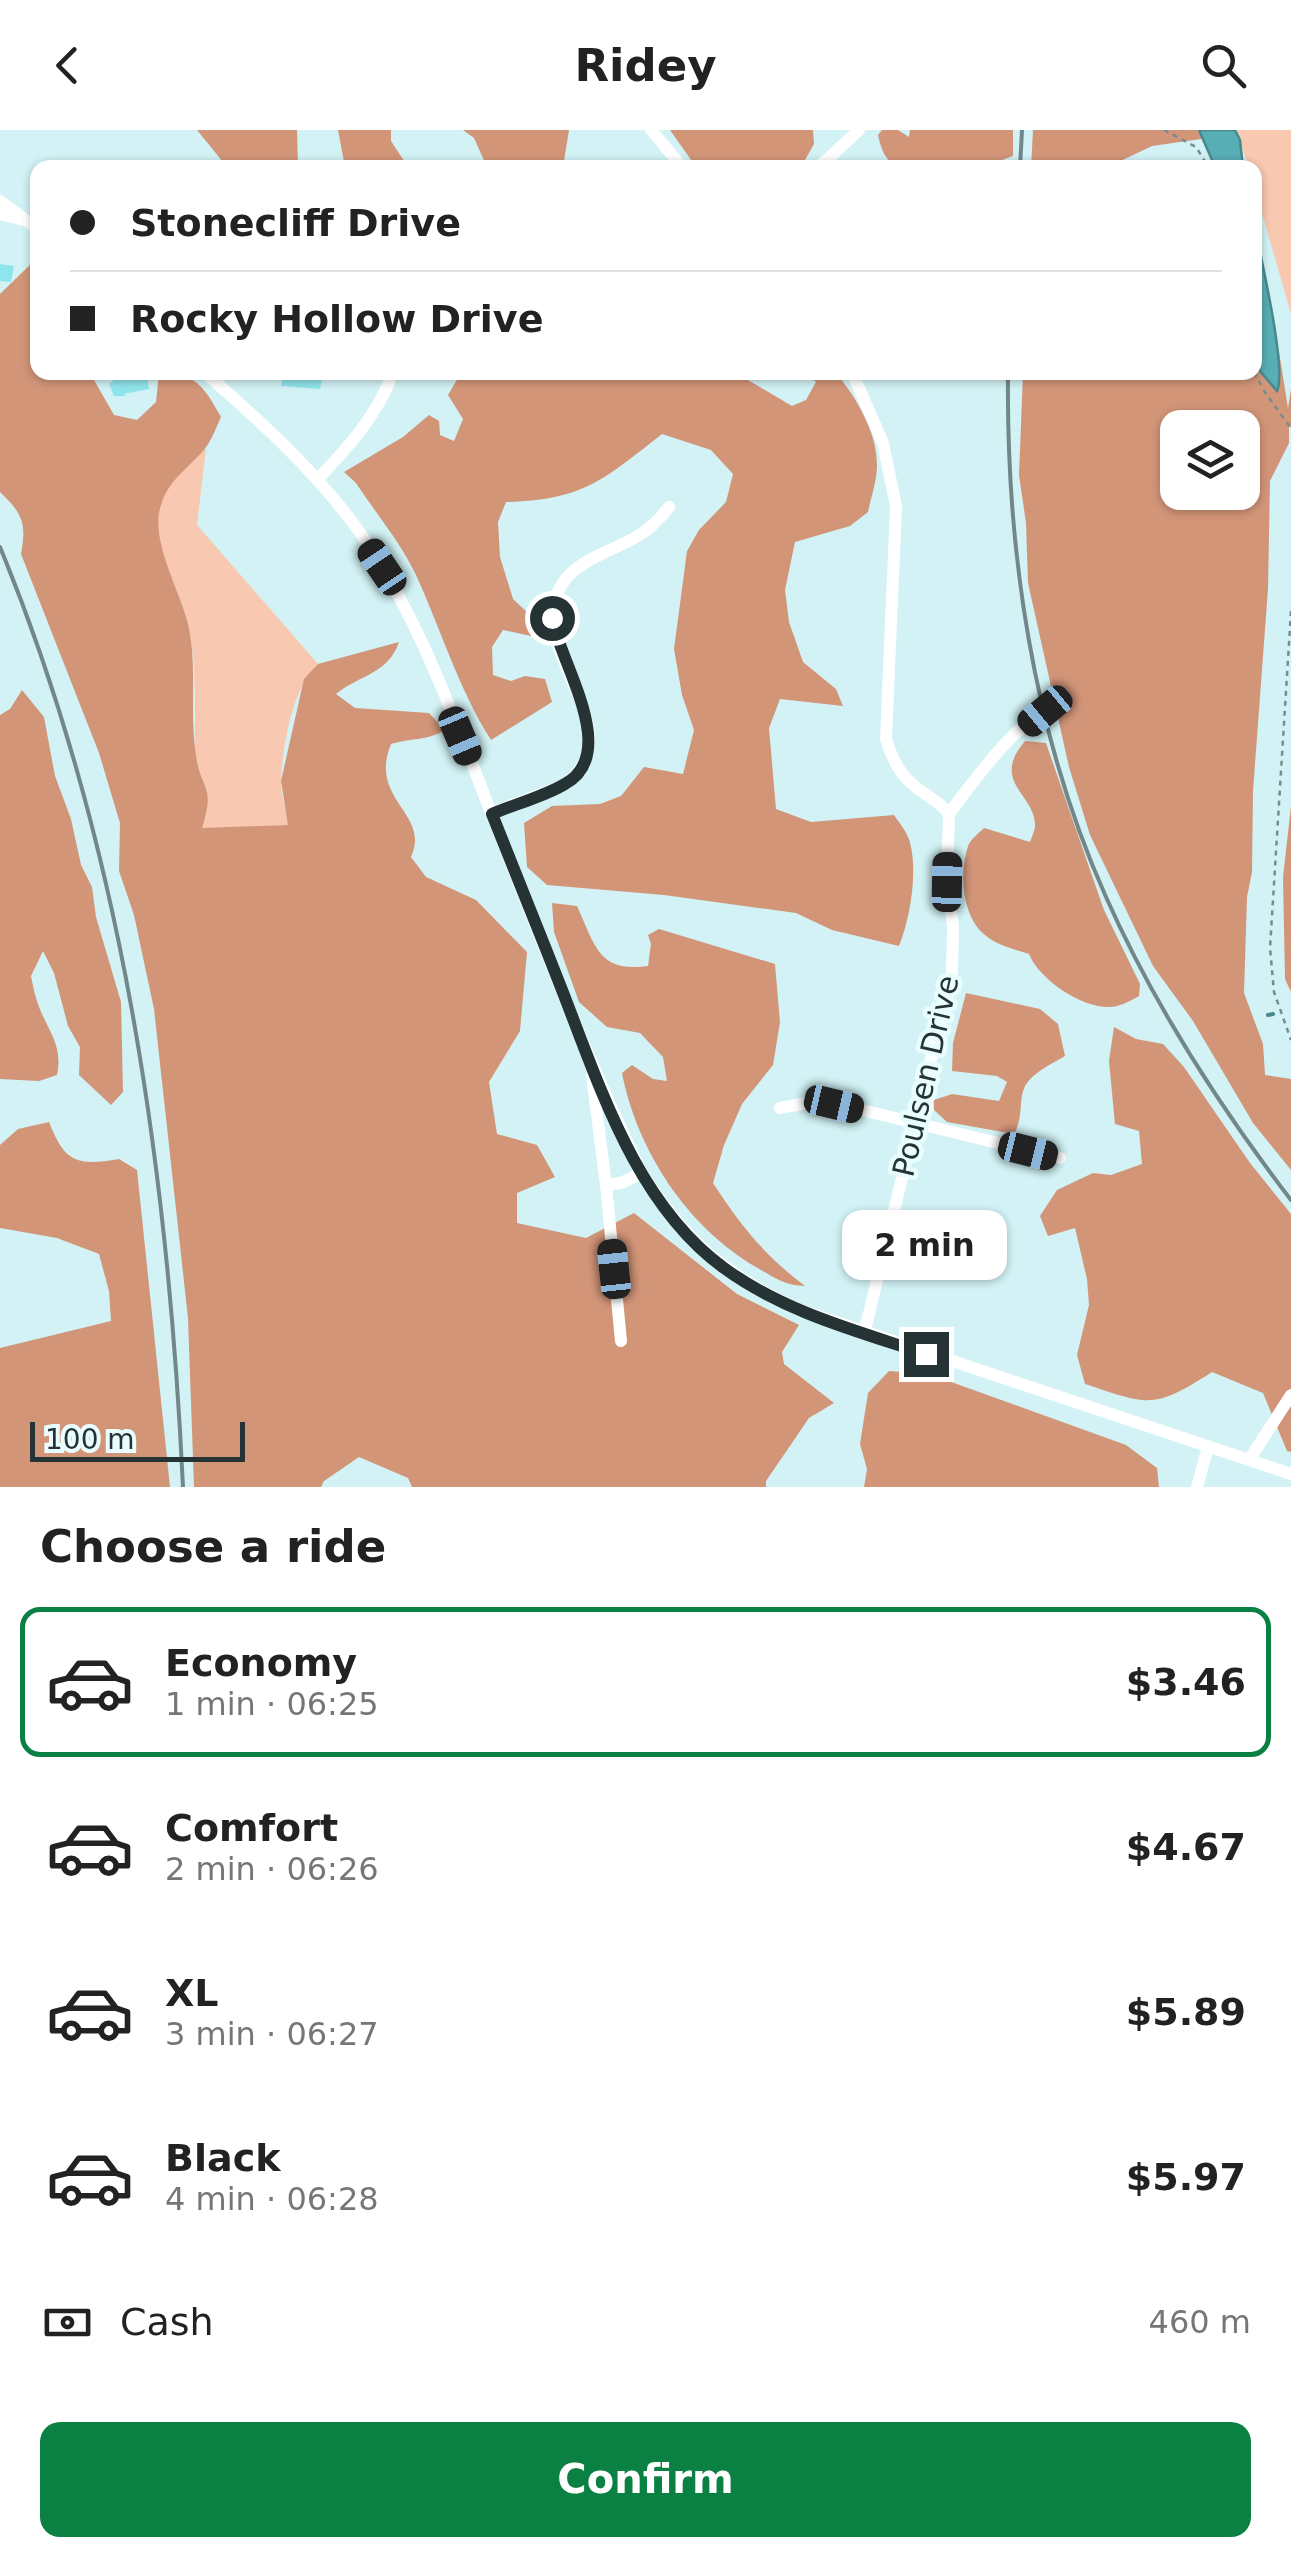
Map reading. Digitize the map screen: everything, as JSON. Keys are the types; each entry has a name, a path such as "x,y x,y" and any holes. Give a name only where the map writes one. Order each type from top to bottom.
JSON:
{"street":[{"path":"651,130 676,160"},
{"path":"827,160 859,130"},
{"path":"0,201 30,223"},
{"path":"0,214 30,223"},
{"path":"213,380 318,478 402,601 589,1058 642,1174 666,1212 692,1241 724,1268 791,1307 1291,1474"},
{"path":"318,478 368,423 391,380"},
{"path":"856,380 884,443 896,506 886,739 891,755 907,780 949,814 983,768 1022,730 1052,708"},
{"path":"492,814 564,785 574,778 587,752 586,715 552,618 560,585 577,567 644,532 669,507"},
{"name":"Poulsen Drive","path":"864,1334 952,973 953,927 947,882 949,814"},
{"path":"589,1058 621,1341"},
{"path":"780,1108 812,1102 834,1104 1060,1158"},
{"path":"606,1185 642,1174"},
{"path":"1249,1460 1291,1395"},
{"path":"1197,1487 1208,1447"}],"path":[{"path":"1164,130 1196,147 1204,160"},
{"path":"1258,380 1291,428"},
{"path":"1291,610 1270,948 1274,992 1291,1040"}],"shaded area":[{"path":"197,130 297,130 298,160 221,160"},
{"path":"338,130 391,130 391,141 403,160 344,160"},
{"path":"463,130 569,130 564,160 484,160 474,138"},
{"path":"670,130 813,130 814,144 805,160 691,160"},
{"path":"882,130 898,130 909,137 910,130 1013,130 1013,156 1002,160 888,160 878,135"},
{"path":"1033,130 1222,130 1222,136 1152,146 1123,160 1031,160"},
{"path":"1237,130 1291,130 1291,314 1262,213 1262,160 1246,160"},
{"path":"30,265 30,380 94,380 114,415 137,420 156,402 158,380 192,380 204,390 221,417 206,447 168,489 158,518 162,549 191,640 194,739 208,795 202,828 288,825 281,781 304,679 318,664 399,642 381,667 336,694 355,708 429,713 445,730 391,744 387,779 413,829 411,857 426,877 476,900 527,952 520,1031 489,1082 497,1134 537,1145 555,1177 517,1193 517,1223 586,1238 634,1213 737,1294 799,1325 782,1352 784,1364 834,1403 809,1418 766,1481 766,1487 412,1487 408,1478 359,1457 321,1487 194,1487 188,1318 154,1009 134,915 119,871 120,823 99,753 21,554 21,519 0,492 0,294"},
{"path":"1262,345 1279,352 1288,408 1291,389 1291,428 1289,443 1270,481 1268,589 1244,993 1263,1044 1265,1075 1291,1079 1291,1170 1253,1123 1193,1021 1153,966 1090,835 1069,767 1028,583 1019,475 1023,380 1262,380"},
{"path":"457,380 748,380 792,406 806,400 814,380 844,382 864,416 876,453 876,477 868,512 850,526 795,542 785,590 789,622 803,662 836,689 843,706 780,699 769,728 776,809 811,822 894,815 909,839 913,868 909,909 899,946 832,930 796,913 664,895 547,885 527,867 524,823 552,806 600,804 621,796 644,767 683,774 694,730 682,695 674,649 687,551 699,530 726,502 733,474 711,450 662,434 624,464 574,492 506,502 498,522 500,557 513,599 528,613 531,636 503,630 492,647 493,675 511,681 525,676 545,679 552,702 491,740 459,679 409,561 356,483 344,472 403,437 429,415 439,421 440,435 454,441 463,419 448,395"},
{"path":"206,448 197,525 318,664 302,688 287,732 281,783 289,825 201,829 208,796 195,751 192,648 158,523 166,491"},
{"path":"22,690 44,717 55,776 71,819 81,865 92,887 96,917 121,1002 123,1092 111,1105 79,1075 80,1047 68,1026 54,973 43,951 31,976 57,1047 57,1075 39,1081 0,1079 0,715 10,709"},
{"path":"1025,741 1046,743 1104,910 1140,984 1139,996 1124,1004 1097,1006 1073,997 1042,973 1029,954 985,935 971,917 964,894 964,869 973,839 984,828 1030,842 1033,834 1033,814 1017,787 1012,767"},
{"path":"1291,806 1291,992 1285,979 1283,877"},
{"path":"552,903 577,906 600,953 618,965 648,966 648,935 659,929 775,964 780,1022 773,1065 742,1104 713,1183 754,1239 805,1286 779,1280 731,1250 708,1231 669,1184 640,1130 622,1073 632,1065 653,1079 667,1081 663,1057 640,1033 607,1027 579,1002 554,932"},
{"path":"966,993 1040,1009 1058,1024 1065,1056 1028,1081 1014,1134 947,1122 934,1110 934,1100 952,1094 999,1101 1007,1082 997,1076 952,1071 953,1043"},
{"path":"1114,1027 1136,1039 1163,1044 1291,1214 1291,1452 1287,1451 1263,1393 1212,1372 1176,1393 1150,1400 1085,1384 1077,1355 1089,1305 1075,1228 1048,1236 1040,1216 1057,1190 1093,1173 1111,1175 1142,1164 1139,1131 1115,1124 1109,1061"},
{"path":"49,1122 61,1146 74,1158 93,1162 119,1159 137,1170 170,1487 0,1487 0,1348 111,1321 109,1291 99,1254 57,1238 0,1228 0,1145 18,1129"},
{"path":"889,1371 929,1374 1126,1445 1157,1468 1159,1487 864,1487 867,1469 860,1444 868,1393"}],"water":[{"path":"1199,130 1235,130 1242,160 1212,160"},
{"path":"1262,263 1279,360 1277,391 1262,373"}],"building":[{"path":"0,264 14,266 11,282 0,281"},
{"path":"147,380 149,389 114,396 109,383"},
{"path":"282,380 322,380 320,389 281,386"}],"waterway":[{"path":"1268,1015 1273,1014"}],"railway":[{"path":"1020,160 1022,130"},
{"path":"1008,380 1012,506 1029,640 1042,706 1081,835 1125,937 1167,1016 1213,1091 1291,1200"},
{"path":"0,547 42,659 78,774 108,891 132,1009 165,1248 183,1487"}],"route":[{"path":"552,618 586,715 587,752 574,778 564,785 492,814 584,1045 642,1174 666,1212 724,1268 797,1309 926,1354"}]}
